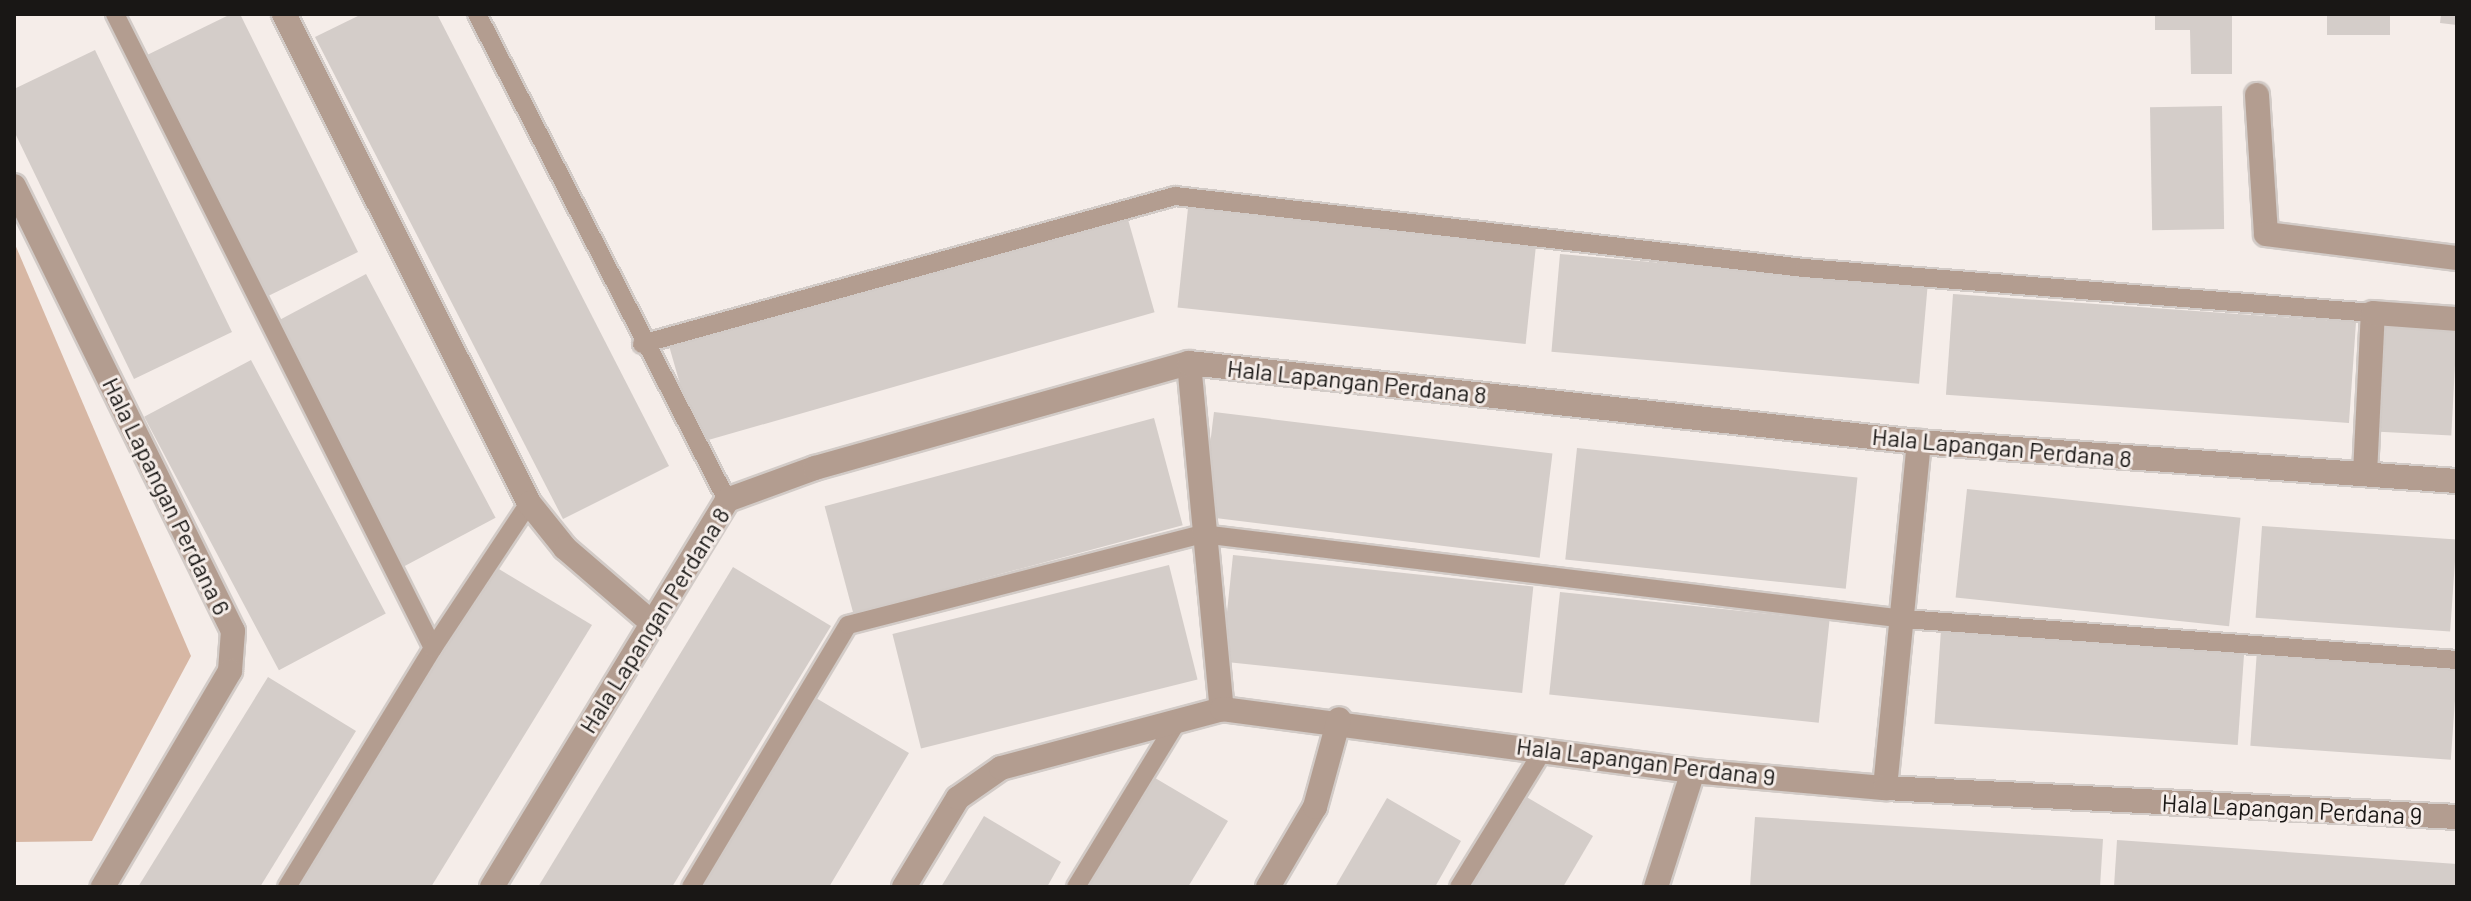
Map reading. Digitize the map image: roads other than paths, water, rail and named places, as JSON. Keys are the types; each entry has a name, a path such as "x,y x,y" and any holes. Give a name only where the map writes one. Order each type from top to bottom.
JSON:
{"street":[{"path":"284,14 529,503 565,548 650,621"},
{"path":"2257,95 2266,234 2457,258"},
{"name":"Hala Lapangan Perdana 6","path":"14,186 233,631 230,671 103,887"},
{"path":"2365,474 2373,313 2457,319"},
{"path":"1189,363 1202,534 1222,709"},
{"name":"Hala Lapangan Perdana 8","path":"492,887 650,621 727,500 815,468 1189,363 1919,442 2457,481"},
{"path":"1885,788 1919,442"},
{"name":"Hala Lapangan Perdana 9","path":"904,887 958,798 1001,768 1222,709 1339,719 1693,771 1885,788 2457,817"},
{"path":"1268,887 1315,807 1339,719"},
{"path":"1656,887 1693,771"}],"lane":[{"path":"115,14 433,648"},
{"path":"477,14 642,344 727,500"},
{"path":"642,344 1175,196 1804,268 2373,313"},
{"path":"287,887 433,648 529,503"},
{"path":"691,887 848,625 1202,534 1904,619 2457,660"},
{"path":"1076,887 1178,720"},
{"path":"1459,887 1544,749"}]}
